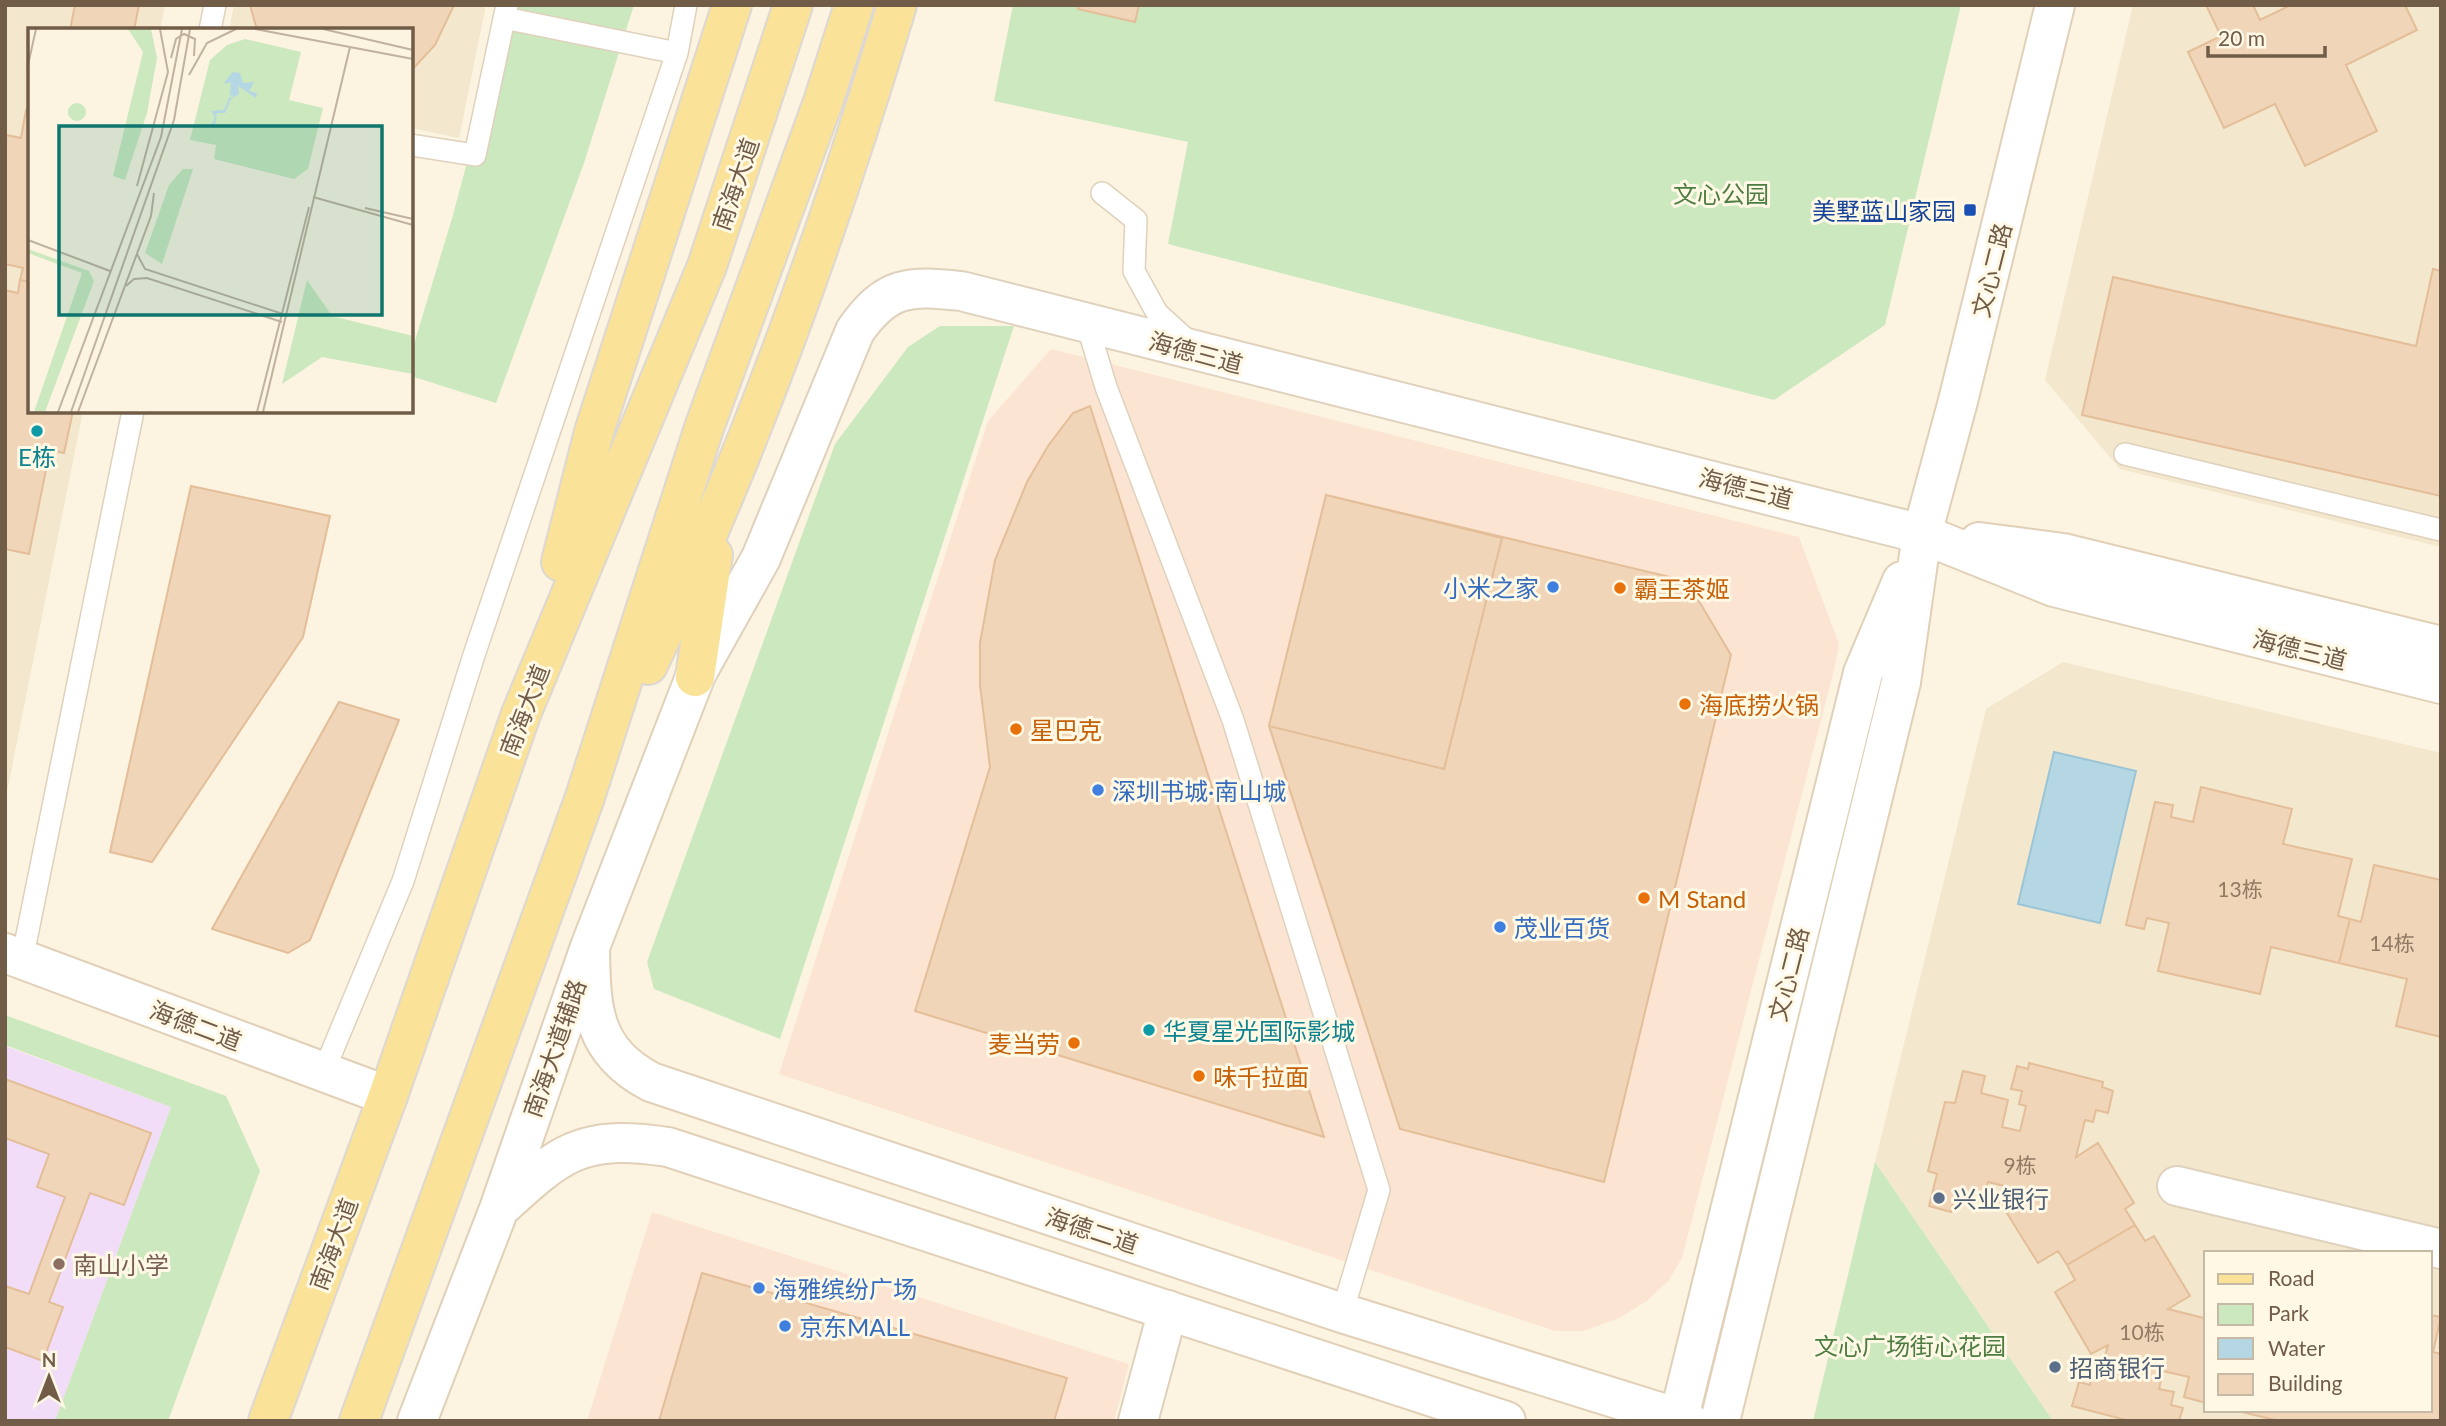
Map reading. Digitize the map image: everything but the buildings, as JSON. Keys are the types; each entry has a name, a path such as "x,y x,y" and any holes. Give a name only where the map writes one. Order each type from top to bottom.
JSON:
{"main road":[{"path":"522,714 594,432 732,5"},
{"name":"南海大道","path":"268,1421 388,1096 522,714 707,266 793,5"},
{"path":"359,1421 584,800 704,428 823,102 854,5"},
{"path":"584,800 720,508 807,282 864,116 897,5"},
{"path":"695,677 720,508"},
{"path":"379,1421 388,1343"}],"street":[{"name":"文心二路","path":"1720,1421 1901,682 1922,534 1958,401 2055,5"},
{"name":"海德三道","path":"695,677 761,558 840,362 870,309 890,293 922,287 961,291 1922,534 2063,553 2441,646"},
{"name":"文心二路","path":"1681,1420 1863,673 1922,534"},
{"name":"海德三道","path":"1922,534 2054,587 2441,684"},
{"name":"南海大道辅路","path":"418,1421 499,1209 590,947 695,677"},
{"name":"海德二道","path":"590,947 593,1011 599,1033 629,1071 651,1082 1342,1313 1681,1420"},
{"name":"海德二道","path":"13,956 388,1096"},
{"path":"499,1209 566,1153 603,1143 632,1142 668,1147 1506,1421"},
{"path":"2176,1186 2441,1249"},
{"path":"1138,1421 1168,1310"}],"lane":[{"path":"210,28 215,5"},
{"path":"323,1073 403,881 474,655 677,53 686,5"},
{"path":"413,145 475,155 505,12 677,53"},
{"path":"1102,193 1136,220 1134,271 1157,313 1202,354"},
{"path":"1087,324 1106,387 1233,720 1379,1190 1342,1313"},
{"path":"13,956 133,413"},
{"path":"2125,454 2441,530"}],"shaded area":[{"path":"5,5 165,5 160,28 28,28 28,413 83,413 5,802"},
{"path":"234,5 486,5 459,138 413,128 413,28 229,28"},
{"path":"2133,5 2441,5 2441,547 2120,469 2045,380"},
{"path":"1051,349 1799,537 1839,644 1835,666 1682,1258 1669,1280 1647,1301 1617,1319 1583,1331 1555,1331 779,1074 988,421"},
{"path":"2063,662 2441,753 2441,1421 2053,1421 1875,1162 1986,709"},
{"name":"南山小学","path":"5,1046 171,1107 55,1421 5,1421"},
{"name":"海雅缤纷广场","path":"652,1212 1129,1364 1114,1421 587,1421"}],"green space":[{"path":"509,5 634,5 584,163 496,403 413,377 413,347 453,215"},
{"name":"文心公园","path":"1013,5 1961,5 1885,325 1774,400 1168,244 1188,142 994,101"},
{"path":"940,326 1014,326 780,1039 654,989 647,962 835,444 908,347"},
{"path":"5,1015 226,1096 260,1171 168,1421 55,1421 171,1107 5,1045"},
{"name":"文心广场街心花园","path":"1875,1162 2053,1421 1813,1421"}],"water":[{"path":"2054,752 2136,771 2100,923 2018,904"}],"place":[{"name":"美墅蓝山家园","path":"1970,210"},
{"name":"E栋","path":"37,431"},
{"name":"小米之家","path":"1553,587"},
{"name":"霸王茶姬","path":"1620,588"},
{"name":"海底捞火锅","path":"1685,704"},
{"name":"星巴克","path":"1016,729"},
{"name":"深圳书城·南山城","path":"1098,790"},
{"name":"M Stand","path":"1644,898"},
{"name":"茂业百货","path":"1500,927"},
{"name":"华夏星光国际影城","path":"1149,1030"},
{"name":"麦当劳","path":"1074,1043"},
{"name":"味千拉面","path":"1199,1076"},
{"name":"兴业银行","path":"1939,1198"},
{"name":"南山小学","path":"59,1264"},
{"name":"海雅缤纷广场","path":"759,1288"},
{"name":"京东MALL","path":"785,1326"},
{"name":"招商银行","path":"2055,1367"}]}
